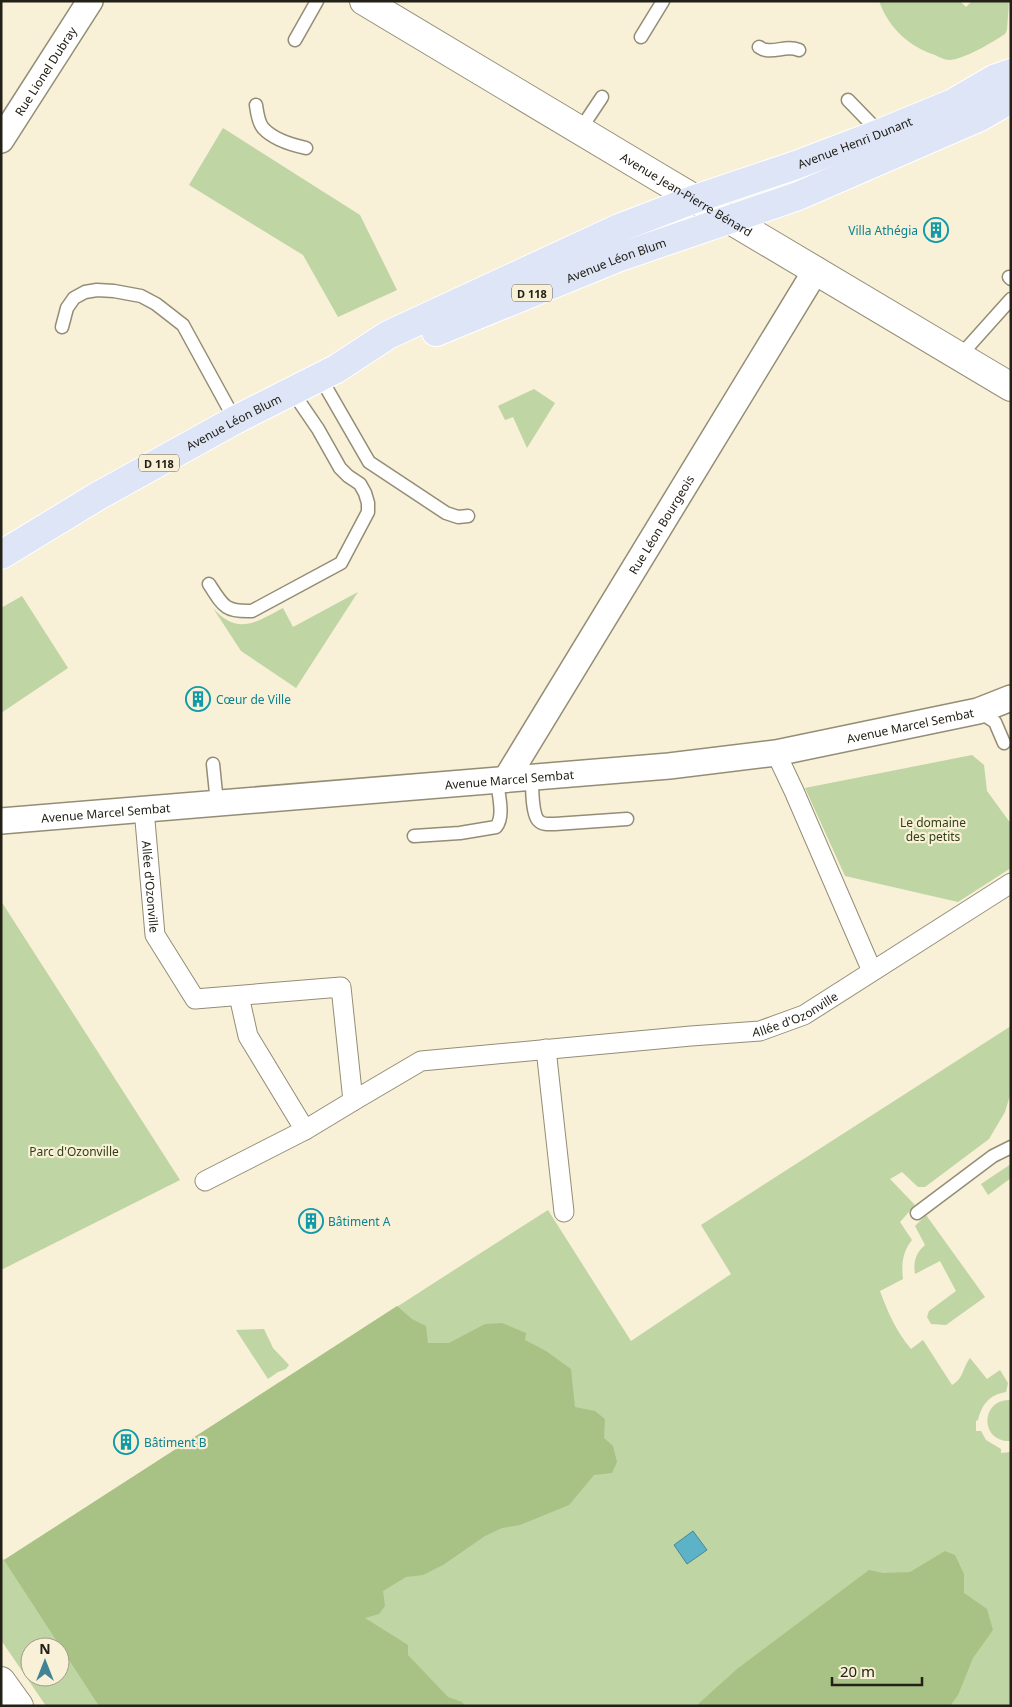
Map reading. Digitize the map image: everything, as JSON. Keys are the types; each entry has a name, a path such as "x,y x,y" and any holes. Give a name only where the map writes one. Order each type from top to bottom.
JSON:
{"main road":[{"name":"Avenue Henri Dunant","path":"695,200 880,133 952,104 994,79 1011,73"},
{"name":"Avenue Henri Dunant","path":"728,220 798,196 980,117 1011,99"},
{"name":"Avenue Léon Blum","path":"1,555 98,496 235,420 328,373 388,335 619,228 695,200"},
{"name":"Avenue Léon Blum","path":"328,373 396,349 617,258 728,220"}],"street":[{"name":"Rue Lionel Dubray","path":"1,140 90,1"},
{"name":"Avenue Jean-Pierre Bénard","path":"364,1 728,220 816,270 1011,387"},
{"name":"Rue Léon Bourgeois","path":"501,780 816,270"},
{"name":"Avenue Marcel Sembat","path":"1,821 669,766 776,753 978,711 1011,698"},
{"path":"776,753 794,790 872,971"},
{"name":"Allée d'Ozonville","path":"144,809 155,935 196,999 341,987 353,1101"},
{"name":"Allée d'Ozonville","path":"205,1181 305,1130 421,1061 760,1031 804,1015 1011,882"},
{"path":"239,996 248,1036 305,1130"},
{"path":"546,1049 564,1212"},
{"path":"1,1681 19,1706"}],"lane":[{"path":"295,40 317,1"},
{"path":"641,37 663,1"},
{"path":"759,47 766,50 781,48 799,50"},
{"path":"580,130 602,97"},
{"path":"848,100 880,133"},
{"path":"256,105 257,114 263,127 292,145 306,148"},
{"path":"62,327 67,308 74,298 85,292 97,290 114,291 140,296 156,304 183,325 235,420"},
{"path":"959,357 1011,298"},
{"path":"328,373 369,462 446,513 458,517 468,516"},
{"path":"209,584 218,600 227,608 237,612 252,611 341,563 368,512 368,503 360,484 340,468 318,429 292,391"},
{"path":"978,711 995,722 1004,743"},
{"path":"213,764 217,803"},
{"path":"532,777 535,815 544,824 626,819"},
{"path":"414,836 460,833 496,827 499,823 500,814 501,780"},
{"path":"917,1214 993,1156 1011,1148"}],"green space":[{"path":"879,1 960,1 966,7 972,1 1009,1 1007,30 1005,34 970,54 946,60 916,47 901,35 888,20"},
{"path":"223,128 360,215 397,290 338,317 303,255 189,185"},
{"path":"534,389 555,403 527,448 513,417 505,420 498,406"},
{"path":"358,592 296,688 241,651 213,608 230,622 247,624 256,622 283,608 293,627"},
{"path":"22,596 68,668 1,713 1,608"},
{"name":"Le domaine des petits","path":"972,755 984,765 987,791 1011,824 1011,868 958,902 845,876 805,788"},
{"name":"Parc d'Ozonville","path":"1,901 180,1180 1,1270"},
{"path":"1011,1026 1011,1092 1005,1112 989,1139 925,1187 918,1187 902,1172 890,1179 915,1205 900,1222 912,1240 903,1258 903,1279 880,1291 893,1322 911,1349 923,1340 952,1385 961,1376 970,1358 987,1379 1000,1370 1008,1383 1006,1392 995,1395 984,1405 976,1421 976,1431 981,1431 986,1440 1001,1449 1001,1453 1011,1452 1011,1706 46,1706 33,1687 70,1687 70,1637 20,1637 20,1668 1,1640 1,1557 4,1560 548,1210 631,1341 731,1274 701,1225"},
{"path":"1011,1164 1011,1178 988,1195 981,1184"},
{"path":"926,1215 985,1297 946,1325 931,1324 927,1317 929,1311 956,1291 940,1261 915,1274 914,1265 916,1258 919,1251 925,1245 915,1226"},
{"path":"397,1306 412,1319 426,1326 428,1343 449,1343 485,1324 502,1323 526,1333 525,1340 546,1351 571,1369 575,1407 595,1411 605,1419 604,1438 613,1446 617,1462 612,1473 594,1475 569,1505 520,1525 502,1528 485,1536 443,1565 423,1575 406,1577 383,1591 385,1606 379,1614 365,1618 408,1645 408,1655 448,1697 462,1702 465,1706 99,1706 70,1661 70,1637 54,1637 4,1560"},
{"path":"264,1329 273,1348 289,1365 286,1369 268,1379 236,1330"},
{"path":"1011,1400 1011,1441 1001,1440 993,1435 987,1420 993,1406 1001,1401"},
{"path":"945,1551 955,1555 964,1574 964,1593 987,1609 993,1630 973,1658 958,1695 950,1706 696,1706 737,1669 869,1570 883,1573 910,1572"}],"water":[{"path":"693,1531 707,1550 687,1564 674,1545"}],"place":[{"name":"Villa Athégia","path":"936,230"},
{"name":"Cœur de Ville","path":"198,699"},
{"name":"Bâtiment A","path":"311,1221"},
{"name":"Bâtiment B","path":"126,1442"}]}
